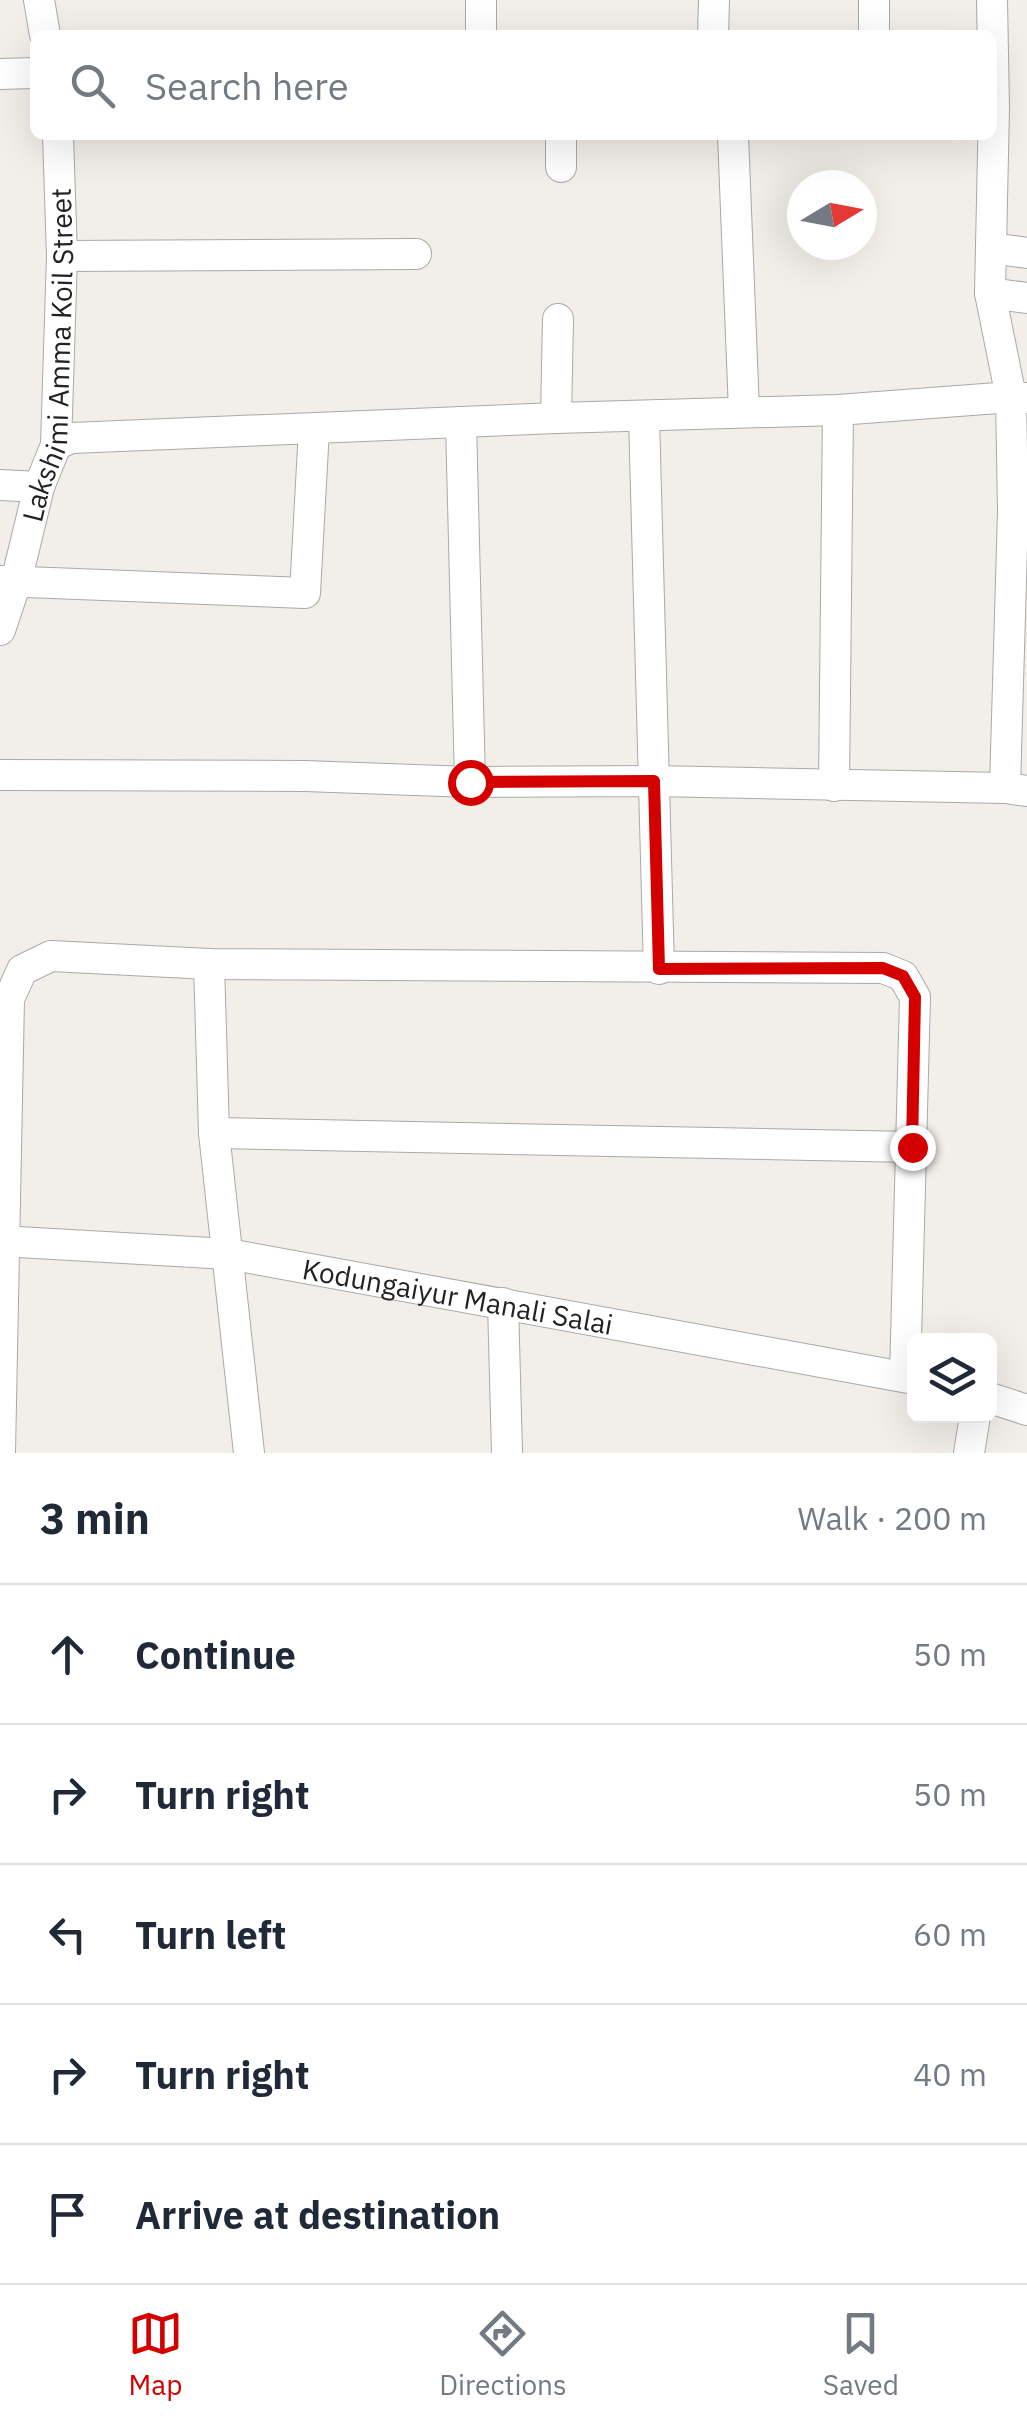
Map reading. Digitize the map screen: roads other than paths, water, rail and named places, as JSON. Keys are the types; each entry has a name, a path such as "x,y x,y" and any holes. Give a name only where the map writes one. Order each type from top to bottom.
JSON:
{"street":[{"path":"39,0 44,30"},
{"path":"481,0 481,30"},
{"path":"713,30 714,0"},
{"path":"874,0 874,30"},
{"path":"992,0 992,30"},
{"path":"0,74 30,73"},
{"name":"Lakshimi Amma Koil Street","path":"0,630 8,581 56,445 62,256 58,140"},
{"path":"561,140 562,168"},
{"path":"733,140 744,411"},
{"path":"0,775 654,781 1016,790 1019,397 990,293 993,140"},
{"path":"991,248 1027,253"},
{"path":"62,256 416,254"},
{"path":"990,293 1027,298"},
{"path":"556,418 558,319"},
{"path":"56,445 70,438 838,410 1019,397"},
{"path":"834,786 838,410"},
{"path":"644,416 659,969"},
{"path":"460,422 470,782"},
{"path":"8,581 305,593 314,429"},
{"path":"0,485 39,488"},
{"path":"0,1453 1,1241 9,999 22,970 51,956 210,964 883,968 903,976 915,997 910,1333"},
{"path":"210,964 214,1133 249,1453"},
{"path":"214,1133 912,1147"},
{"name":"Kodungaiyur Manali Salai","path":"1,1241 228,1254 907,1377"},
{"path":"502,1304 507,1453"},
{"path":"997,1400 1027,1410"},
{"path":"969,1453 974,1423"}]}
